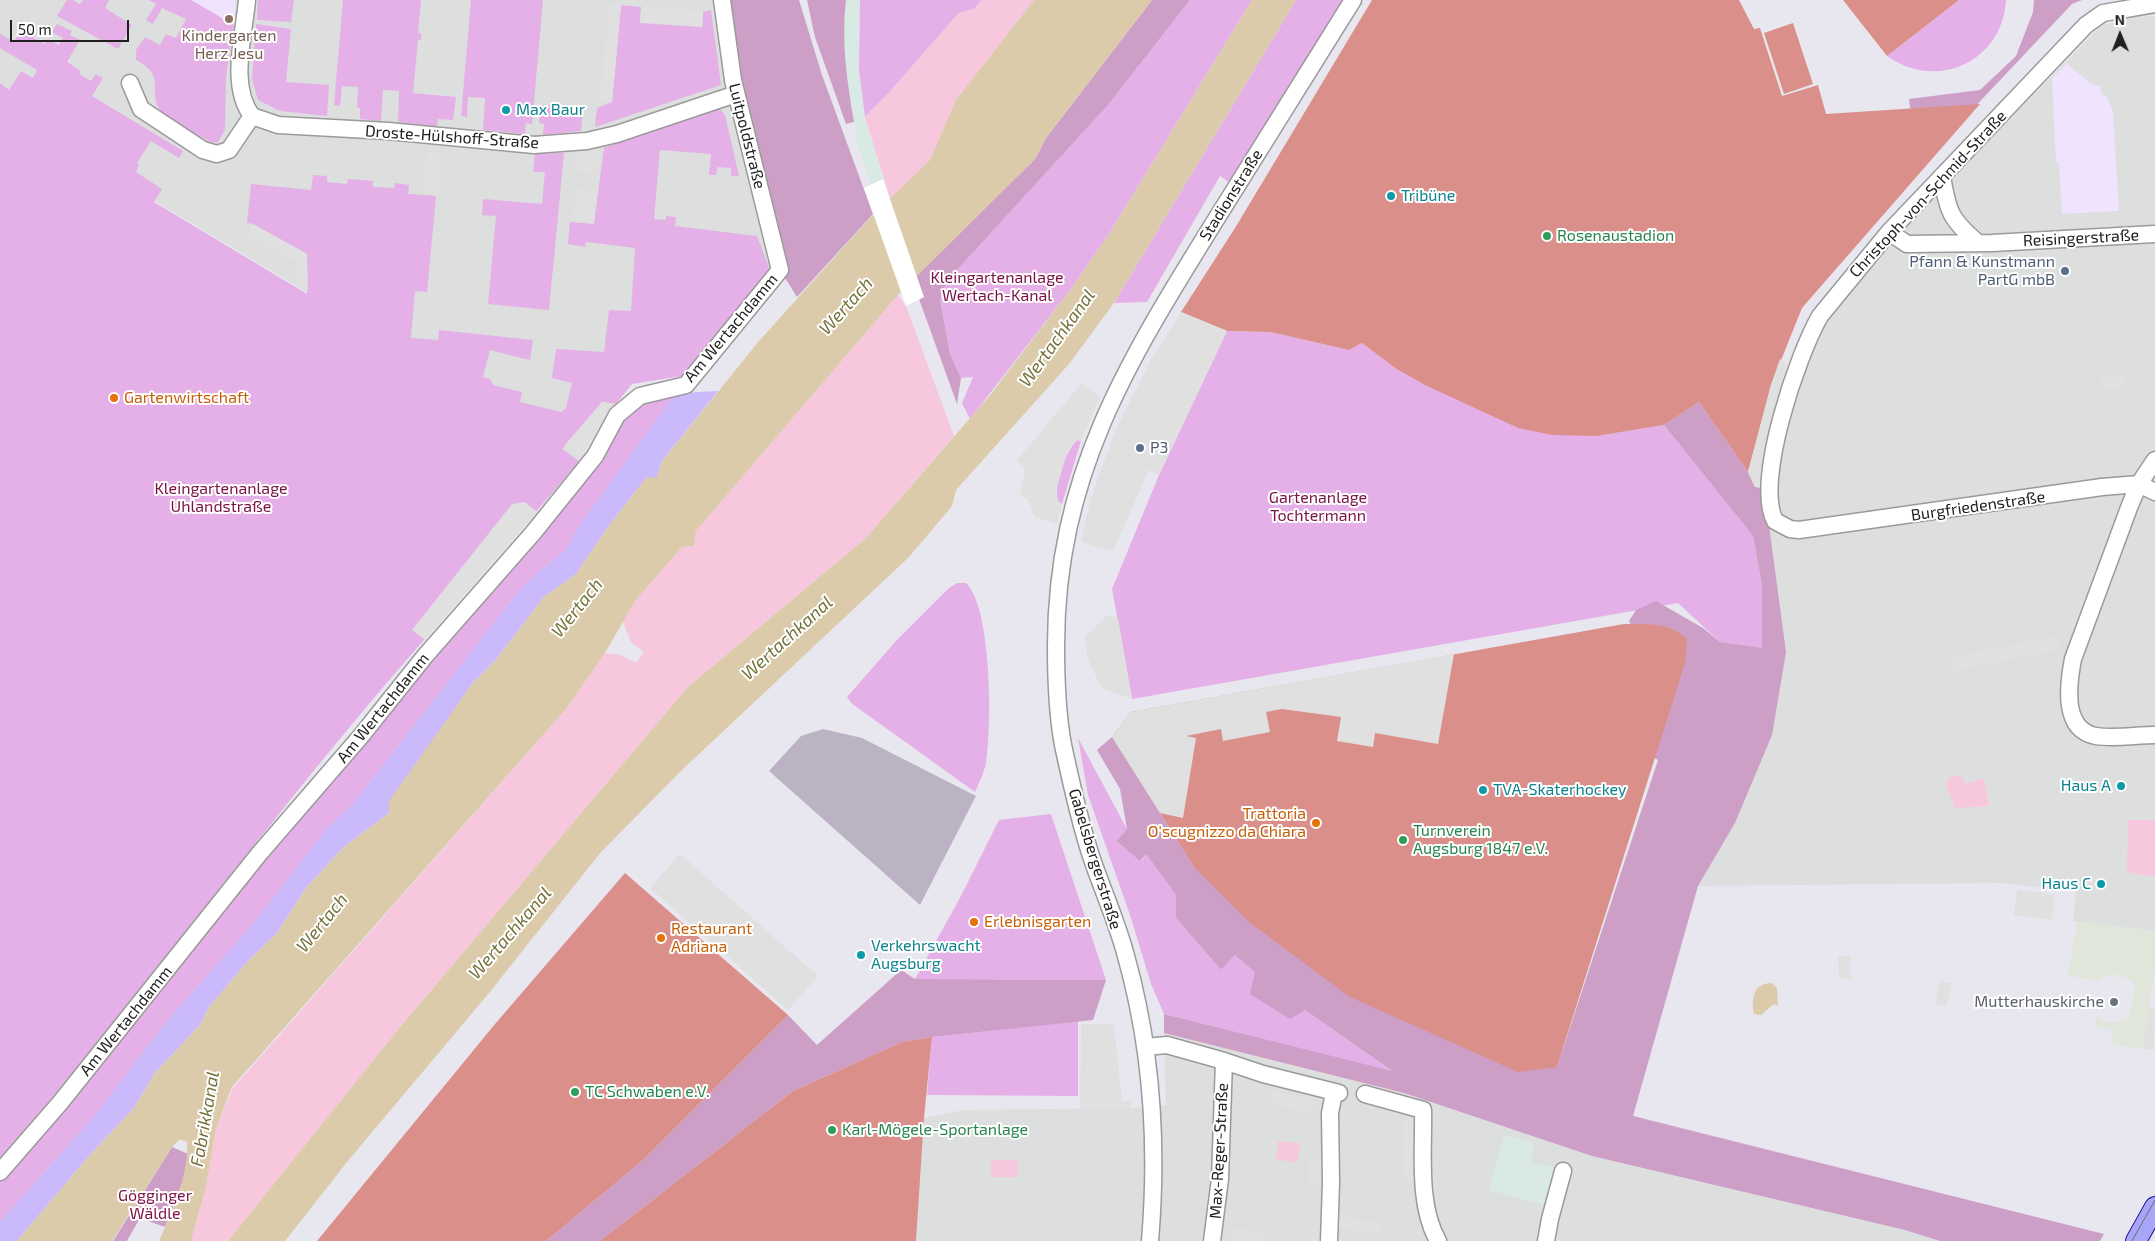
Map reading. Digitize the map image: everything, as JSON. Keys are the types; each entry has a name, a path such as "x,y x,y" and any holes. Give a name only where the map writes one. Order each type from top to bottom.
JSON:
{"main road":[{"path":"2136,1241 2155,1207"}],"street":[{"path":"130,83 141,109 203,150 217,154 229,150 252,116 244,105 240,75 247,0"},
{"name":"Luitpoldstraße","path":"722,0 736,94 780,270"},
{"name":"Stadionstraße","path":"1115,393 1146,334 1352,0"},
{"name":"Christoph-von-Schmid-Straße","path":"1799,530 1790,529 1775,521 1770,505 1770,487 1780,423 1791,382 1808,339 1820,316 1889,232 2086,25 2103,12 2155,4"},
{"name":"Droste-Hülshoff-Straße","path":"252,116 278,125 388,131 534,146 587,141 617,134 736,94"},
{"path":"1942,176 1947,203 1953,219 1978,244"},
{"name":"Reisingerstraße","path":"1889,232 1907,244 1978,244 2155,234"},
{"name":"Am Wertachdamm","path":"0,1172 60,1103 260,854 361,736 425,656 533,533 595,456 617,415 640,396 686,385 780,270"},
{"name":"Gabelsbergerstraße","path":"1115,393 1081,474 1066,534 1056,611 1056,683 1063,742 1074,796 1090,853 1126,955 1137,1000 1145,1047 1153,1114 1153,1187 1150,1241"},
{"path":"2155,460 2139,484 2073,660 2068,682 2069,700 2078,726 2087,733 2098,736 2155,735"},
{"path":"2139,484 2155,492"},
{"name":"Burgfriedenstraße","path":"1799,530 2139,484"},
{"name":"Max-Reger-Straße","path":"1145,1047 1168,1045 1263,1074 1336,1093 1330,1113 1331,1183 1329,1241"},
{"name":"Max-Reger-Straße","path":"1212,1241 1220,1179 1224,1061"},
{"path":"1365,1094 1423,1110 1425,1195 1434,1234 1438,1241"},
{"path":"1546,1241 1563,1171"}],"shaded area":[{"path":"0,0 722,0 779,270 688,375 632,384 603,414 579,461 403,350 0,108"},
{"name":"Kindergarten Herz Jesu","path":"191,0 236,0 234,25 212,13"},
{"path":"846,0 860,0 859,71 865,117 883,179 871,185 855,137 857,135 845,65 843,36"},
{"path":"982,0 1034,0 956,100 930,160 890,199 865,117 959,13 974,9"},
{"name":"Rosenaustadion","path":"1372,0 1739,0 1754,29 1760,28 1782,96 1818,85 1826,114 1980,104 1802,308 1771,385 1748,472 1699,402 1664,425 1597,436 1552,435 1518,428 1425,385 1395,368 1362,343 1349,350 1270,332 1227,331 1181,312 1235,228"},
{"path":"1843,0 1959,0 1887,56"},
{"path":"609,4 621,5 612,102 600,101"},
{"path":"641,7 703,12 702,27 640,22"},
{"path":"2155,16 2155,931 2073,921 2076,891 2001,883 1698,886 1735,823 1770,541 1767,509 1805,346 1942,176 1969,161 2100,27 2127,17"},
{"path":"1793,23 1813,84 1784,94 1764,33"},
{"path":"2067,64 2092,84 2100,86 2101,94 2107,97 2113,111 2119,211 2062,214 2059,163 2056,163 2052,78"},
{"path":"599,149 598,173 575,171 576,153"},
{"path":"427,152 442,153 439,195 423,193"},
{"path":"575,189 597,191 594,224 573,222"},
{"path":"253,224 307,254 308,290 298,284 297,263 248,234"},
{"path":"898,295 906,306 954,436 866,538 688,687 396,1032 228,1241 191,1241 206,1187 216,1129 233,1088 566,709 605,653 621,655 636,663 644,652 631,642 623,622 635,601 682,547 694,546 696,531"},
{"name":"P3","path":"1181,312 1227,331 1159,475 1149,470 1113,551 1081,542 1090,501 1115,431 1152,358"},
{"path":"1780,359 1789,365 1764,488 1755,487 1748,472 1771,385"},
{"path":"2124,375 2127,388 2101,389 2100,377"},
{"path":"1082,383 1100,397 1081,441 1077,440 1067,452 1056,491 1058,501 1062,504 1057,524 1035,517 1028,499 1020,496 1025,469 1017,460"},
{"path":"602,402 616,404 608,412 581,458 565,445"},
{"path":"525,502 537,512 425,640 412,630 512,504"},
{"path":"1108,615 1118,618 1132,699 1102,689 1087,657 1085,636"},
{"name":"Turnverein Augsburg 1847 e.V.","path":"1624,624 1658,625 1680,633 1687,639 1685,663 1557,1067 1518,1072 1350,997 1248,921 1194,867 1112,737 1131,712"},
{"path":"2059,636 2058,650 1951,671 1952,657"},
{"path":"1454,654 1438,744 1375,733 1373,747 1337,741 1341,717 1282,709 1266,712 1270,732 1223,741 1221,729 1186,736 1196,738 1183,818 1160,813 1112,737 1131,712"},
{"path":"823,729 862,738 976,796 920,905 769,771 801,736"},
{"path":"1955,775 1961,776 1966,784 1984,778 1989,806 1955,808 1946,784 1949,778"},
{"path":"2128,820 2155,820 2155,877 2127,872"},
{"path":"680,854 818,976 788,1010 650,888"},
{"name":"TC Schwaben e.V.","path":"625,873 788,1015 642,1161 546,1241 317,1241 495,1024"},
{"path":"2017,890 2055,894 2052,920 2014,915"},
{"path":"2077,921 2155,931 2155,968 2143,1049 2111,1044 2113,1030 2095,1027 2097,1015 2103,1021 2112,1023 2129,1018 2135,985 2131,980 2114,974 2103,977 2100,981 2068,976"},
{"path":"1851,955 1851,979 1839,979 1838,956"},
{"path":"1940,981 1952,983 1946,1006 1935,1004"},
{"path":"2149,1007 2155,1008 2154,1050 2143,1049"},
{"path":"1081,1024 1114,1024 1122,1101 1131,1101 1131,1108 1080,1109"},
{"path":"1164,1033 1404,1093 1592,1156 1905,1230 1940,1241 916,1241 924,1118 964,1110 1131,1108 1166,1105"},
{"name":"Karl-Mögele-Sportanlage","path":"932,1037 924,1118 916,1241 600,1241 793,1091 902,1042"},
{"path":"1272,1091 1315,1100 1312,1113 1269,1104"},
{"path":"1404,1120 1418,1120 1418,1182 1404,1182"},
{"path":"1504,1135 1535,1143 1530,1162 1555,1168 1545,1205 1489,1190"},
{"path":"1278,1141 1300,1143 1298,1162 1276,1160"},
{"path":"991,1160 1018,1160 1017,1177 991,1177"},
{"path":"1309,1160 1325,1160 1326,1183 1309,1183"},
{"path":"1339,1216 1381,1223 1379,1235 1337,1227"},
{"path":"1230,1228 1264,1230 1264,1241 1230,1241"}],"green space":[{"path":"67,0 73,0 80,4 83,0 109,0 105,8 132,25 118,49 57,16"},
{"path":"149,0 191,0 234,25 226,77 225,130 218,142 212,143 179,125 167,117 157,105 152,73 146,66 136,60 136,50 145,37 160,45 166,34 176,38 186,19 162,8 153,24 146,20 156,4"},
{"path":"258,0 294,0 291,22 257,20"},
{"path":"343,0 421,0 418,33 421,34 421,40 418,40 413,93 456,97 453,120 438,119 437,127 398,122 399,91 383,90 381,121 360,119 360,108 357,107 358,87 342,86 340,106 334,105"},
{"path":"471,0 543,0 532,124 526,123 525,134 483,130 485,98 468,97 467,117 461,116"},
{"path":"722,0 799,0 822,75 873,214 797,297 780,270"},
{"path":"807,0 846,0 844,46 854,122 846,124 815,37"},
{"path":"860,0 982,0 974,9 959,13 865,117 859,71"},
{"path":"1152,0 1190,0 1108,105 947,281 940,299 950,354 961,378 957,404 919,299 924,297 914,278 1035,159 1046,138"},
{"name":"Kleingartenanlage Wertach-Kanal","path":"1190,0 1252,0 1109,234 1071,289 970,419 962,403 973,377 961,378 950,354 940,299 947,281 1108,105"},
{"path":"1296,0 1353,0 1236,187 1220,176 1147,302 1114,303"},
{"path":"1959,0 2006,0 2002,21 1993,40 1980,54 1964,64 1946,70 1926,71 1906,66 1887,56"},
{"path":"2034,0 2082,0 2072,4 1952,131 1910,108 1909,99 1980,90 2016,56 2033,12"},
{"path":"621,5 641,7 640,23 702,27 703,12 711,10 721,85 595,127 597,108 612,102"},
{"name":"Kleingartenanlage Uhlandstraße","path":"57,24 72,31 70,35 80,40 67,62 81,71 79,74 91,81 96,74 103,78 92,96 183,151 179,158 151,141 137,163 139,165 136,172 162,189 154,202 307,294 307,254 253,224 247,223 251,184 311,190 313,175 327,176 327,182 347,184 348,179 373,181 373,187 394,188 395,183 409,185 408,194 436,196 427,292 415,291 411,338 438,340 439,330 533,340 530,360 490,350 483,377 490,379 493,385 522,392 520,402 561,412 566,408 572,383 552,378 556,349 604,352 609,310 631,311 635,248 586,242 585,247 568,244 570,222 594,223 604,148 704,109 720,109 725,115 739,176 731,176 731,168 718,167 716,175 709,175 711,154 660,150 654,219 666,220 666,216 676,217 675,226 757,236 770,270 688,375 632,384 616,404 602,402 562,449 579,461 373,699 95,1046 0,1159 0,83 9,90 21,71 33,78 37,70 0,48 0,34 14,42 21,30 44,44 48,39 59,45 63,38 52,32"},
{"path":"256,24 291,29 286,82 329,85 327,116 280,111 258,100 252,79"},
{"path":"540,105 583,108 581,131 543,135 544,124 539,123"},
{"path":"564,153 549,310 488,304 496,216 482,215 483,199 542,204 545,172 533,172 535,154"},
{"name":"Gartenanlage Tochtermann","path":"1227,331 1270,332 1349,350 1362,343 1395,368 1518,428 1597,436 1664,425 1753,536 1762,585 1762,649 1720,642 1678,603 1132,699 1112,589 1159,475"},
{"path":"676,393 578,527 566,550 535,575 518,592 353,804 327,829 253,924 172,1015 91,1120 0,1222 0,1179 637,403"},
{"path":"1699,402 1748,472 1755,487 1764,488 1786,652 1772,735 1735,823 1698,886 1633,1116 2104,1234 2100,1241 1940,1241 1905,1230 1592,1156 1404,1093 1164,1033 1164,1014 1392,1071 1305,1010 1290,1019 1250,994 1255,972 1235,955 1221,970 1176,918 1176,895 1146,854 1140,861 1117,841 1127,829 1120,789 1097,750 1112,737 1194,867 1557,1067 1658,760 1644,752 1641,643 1629,621 1636,610 1656,601 1703,628 1720,642 1762,648 1762,585 1753,536 1664,425"},
{"path":"1077,440 1081,441 1062,504 1058,501 1057,485 1064,461"},
{"path":"957,583 966,583 975,596 981,617 988,669 988,746 985,767 975,792 851,703 847,697 896,641 949,588"},
{"path":"1078,738 1127,829 1141,861 1146,854 1176,895 1176,918 1221,970 1235,955 1305,1010 1393,1072 1164,1014 1151,984 1131,918 1088,795"},
{"path":"1051,814 1106,980 915,979 961,896 999,820"},
{"path":"901,970 915,979 1106,980 1093,1020 932,1037 902,1042 793,1091 600,1241 546,1241 642,1161 788,1015 817,1045"},
{"path":"1078,1021 1078,1096 927,1095 932,1037"},
{"name":"Gögginger Wäldle","path":"172,1147 188,1154 183,1181 165,1227 140,1218 127,1241 113,1241"}],"sand":[{"path":"718,391 662,461 657,478 646,478 605,531 576,574 544,597 494,662 472,684 389,813 344,847 306,888 277,933 248,961 209,1007 200,1025 155,1073 134,1108 89,1156 17,1241 0,1241 0,1222 91,1120 172,1015 253,924 327,828 353,804 518,592 535,575 566,550 578,527 676,393"}],"water":[{"path":"1034,0 1152,0 1046,138 1035,159 898,295 696,531 694,546 682,547 635,601 605,653 566,709 232,1087 216,1129 206,1187 191,1241 159,1241 175,1205 183,1179 187,1141 179,1140 172,1147 112,1241 17,1241 89,1156 134,1108 155,1073 200,1025 209,1007 248,961 277,933 306,888 344,847 389,813 389,801 472,684 494,662 544,597 576,574 605,531 646,478 657,477 662,461 759,341 869,219 930,160 956,100"},
{"name":"Wertachkanal","path":"1252,0 1296,0 1114,303 1069,364 956,490 952,506 909,557 682,770 601,852 489,993 347,1162 285,1241 228,1241 396,1032 688,687 866,538 991,394 1071,289 1109,234"},
{"path":"1772,983 1777,988 1778,1006 1774,1004 1761,1015 1754,1014 1753,998 1757,989"}],"pier":[{"path":"883,179 924,297 906,306 864,188"}],"tram line":[{"path":"2132,1241 2155,1200"}],"place":[{"name":"Kindergarten Herz Jesu","path":"229,19"},
{"name":"Max Baur","path":"506,110"},
{"name":"Tribüne","path":"1391,196"},
{"name":"Rosenaustadion","path":"1547,236"},
{"name":"Pfann & Kunstmann PartG mbB","path":"2065,271"},
{"name":"Gartenwirtschaft","path":"114,398"},
{"name":"P3","path":"1140,448"},
{"name":"Haus A","path":"2121,786"},
{"name":"TVA-Skaterhockey","path":"1483,790"},
{"name":"Trattoria O'scugnizzo da Chiara","path":"1316,823"},
{"name":"Turnverein Augsburg 1847 e.V.","path":"1403,840"},
{"name":"Haus C","path":"2101,884"},
{"name":"Erlebnisgarten","path":"974,922"},
{"name":"Restaurant Adriana","path":"661,938"},
{"name":"Verkehrswacht Augsburg","path":"861,955"},
{"name":"Mutterhauskirche","path":"2114,1002"},
{"name":"TC Schwaben e.V.","path":"575,1092"},
{"name":"Karl-Mögele-Sportanlage","path":"832,1130"}],"water label":[{"name":"Wertach","path":"846,306"},
{"name":"Wertach","path":"577,608"},
{"name":"Wertach","path":"322,923"},
{"name":"Fabrikkanal","path":"205,1119"}]}
